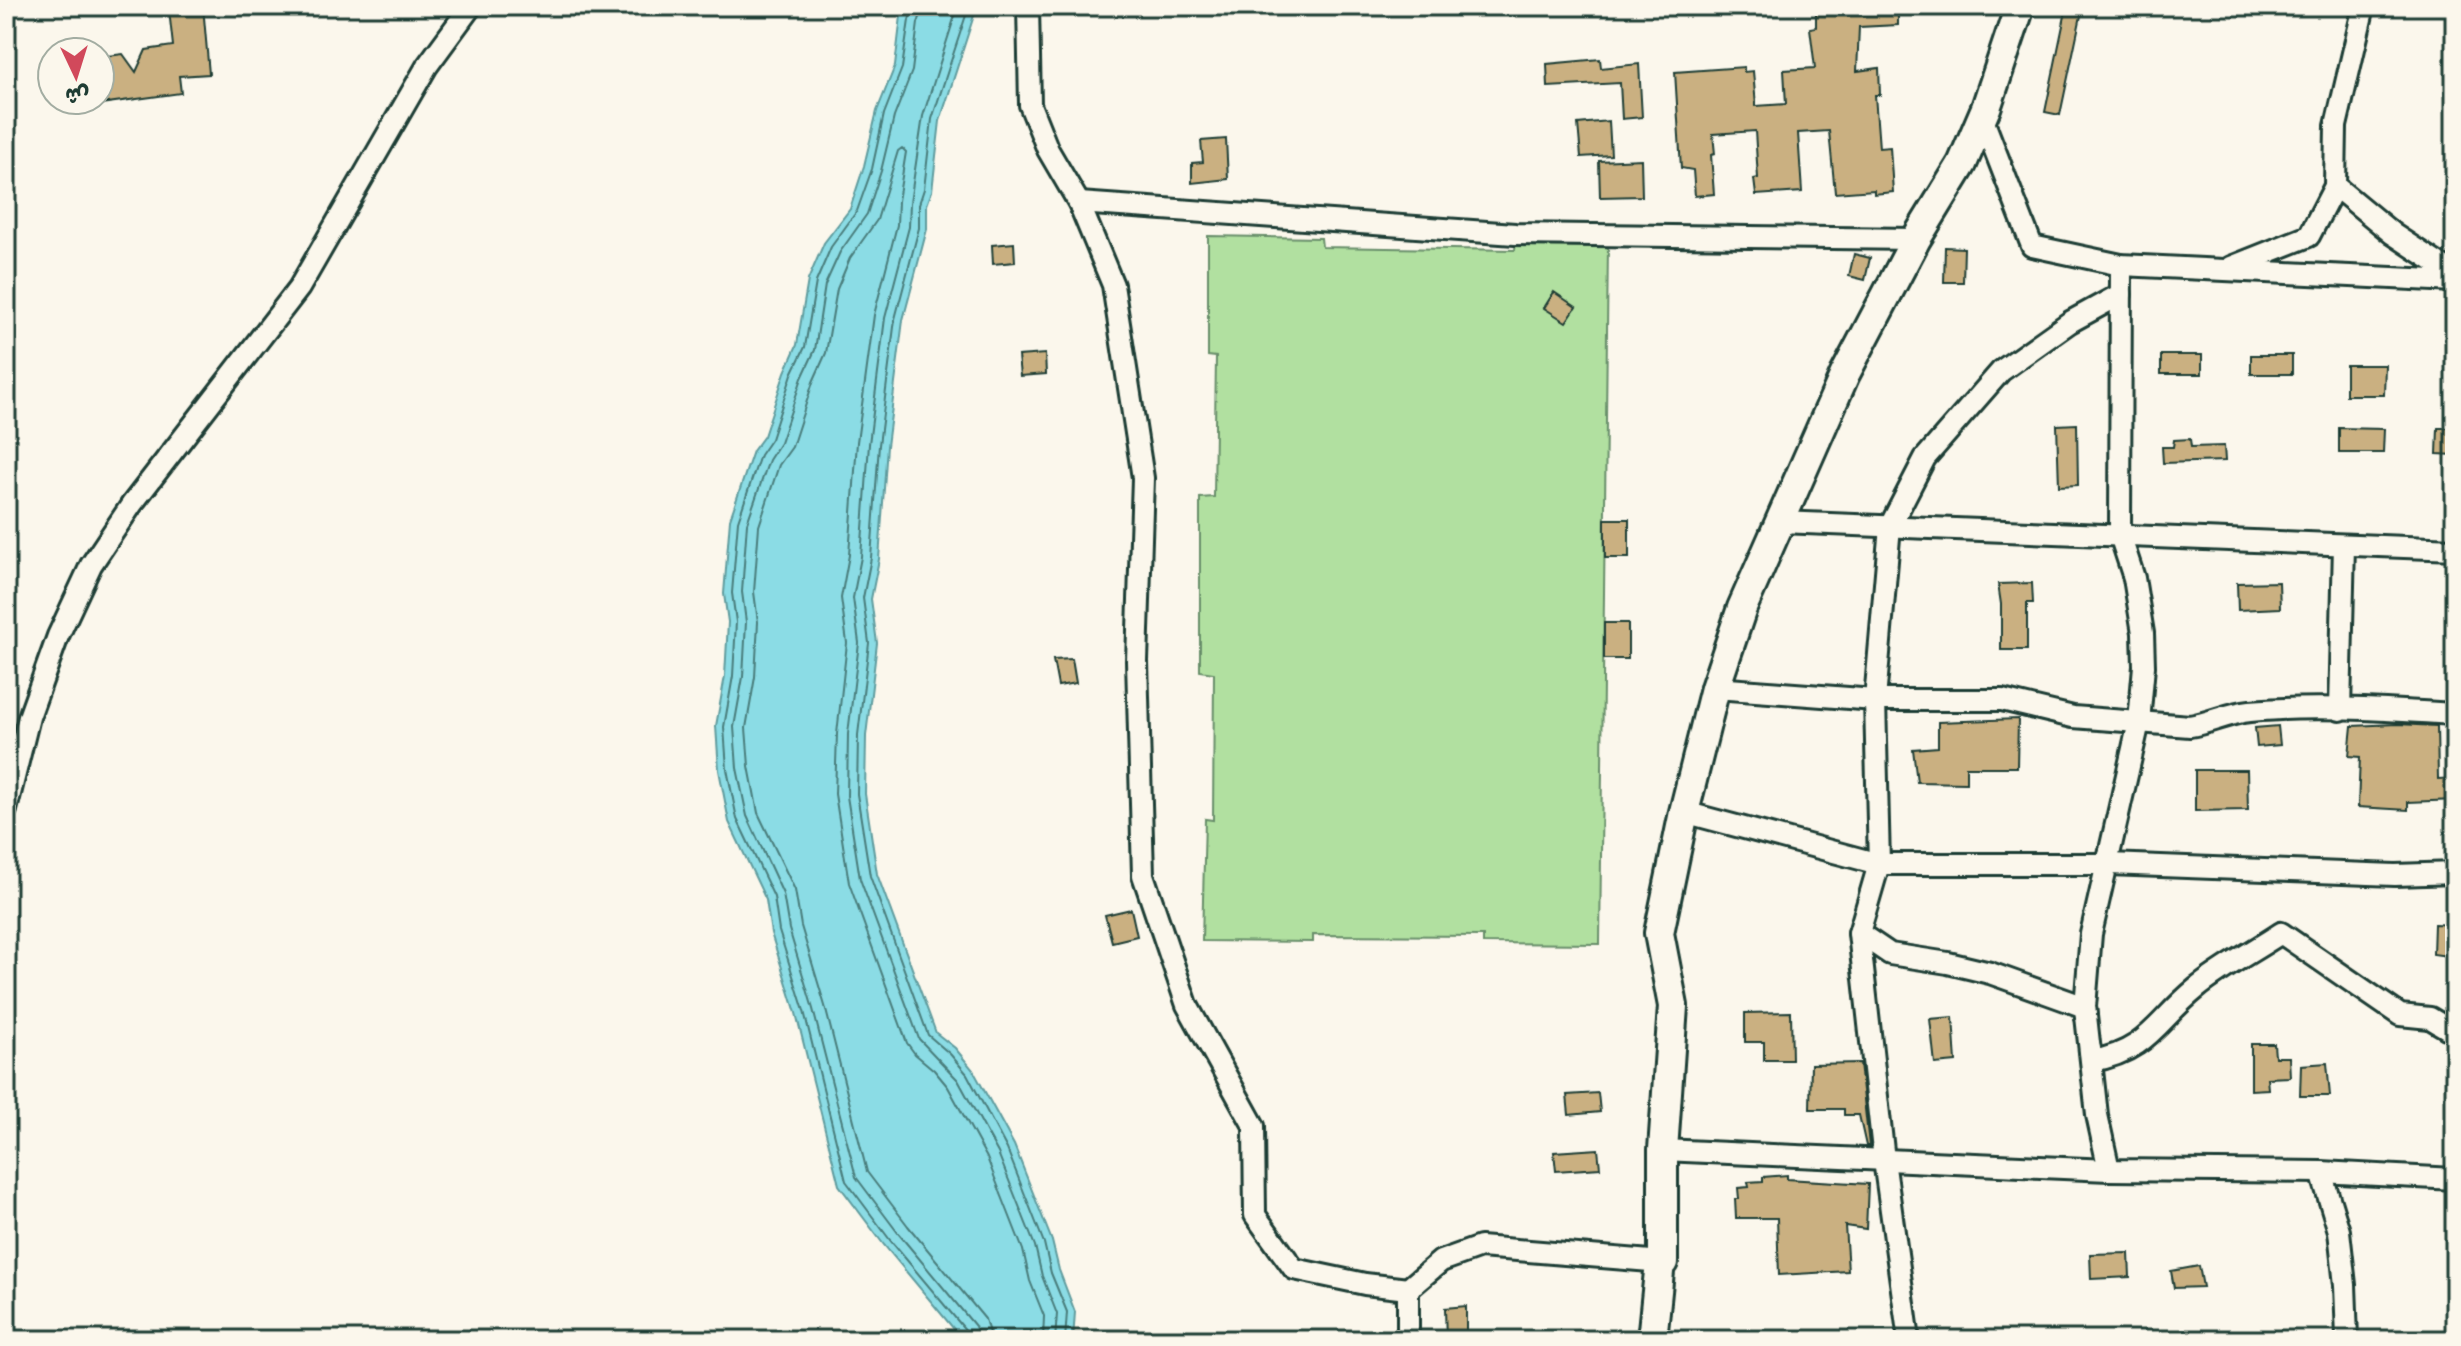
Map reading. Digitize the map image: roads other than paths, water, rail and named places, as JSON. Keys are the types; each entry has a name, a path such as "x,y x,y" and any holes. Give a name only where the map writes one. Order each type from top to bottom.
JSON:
{"street":[{"path":"6,810 29,717 58,636 91,565 132,504 299,288 427,66 471,6"},
{"path":"1652,1340 1660,1262 1663,1262 1663,1150 1673,1006 1659,933 1684,812 1715,688 1742,608 1845,374 1916,239 1962,164 1982,117 2020,6"},
{"path":"2225,270 2309,236 2335,186 2336,126 2364,6"},
{"path":"1027,7 1030,105 1048,150 1079,203 1113,285 1143,478 1137,661 1143,875 1187,1005 1254,1126 1255,1215 1294,1269 1365,1284 1408,1289 1441,1261 1480,1247 1663,1262"},
{"path":"1982,117 2032,246 2121,265 2455,278"},
{"path":"2335,186 2393,234 2455,278"},
{"path":"1079,203 1515,234 1916,239"},
{"path":"2109,1170 2097,1115 2085,1007 2091,934 2139,722 2144,666 2143,633 2134,578 2120,535 2121,265"},
{"path":"1909,1340 1884,1160 1859,933 1879,864 1875,700 1890,526 1925,458 2001,371 2070,322 2121,294"},
{"path":"1780,522 2455,549"},
{"path":"2340,710 2344,545"},
{"path":"1715,688 1875,700 2002,700 2073,717 2190,726 2249,711 2455,714"},
{"path":"1684,812 1879,864 2109,864 2395,875 2455,873"},
{"path":"1859,933 1890,954 1990,973 2085,1007"},
{"path":"2085,1007 2092,1061 2108,1058 2142,1043 2197,988 2281,933 2400,1015 2430,1018 2455,1033"},
{"path":"1663,1150 2109,1170 2321,1172 2455,1179"},
{"path":"2321,1172 2339,1231 2347,1338 2350,1340"},
{"path":"1408,1289 1408,1340"}],"water":[{"path":"908,6 977,6 940,121 932,191 927,205 927,229 903,320 887,446 879,559 871,599 877,643 866,736 865,794 877,874 936,1033 955,1048 973,1070 1014,1145 1052,1241 1075,1312 1073,1340 963,1340 839,1185 796,1013 771,933 766,900 729,822 719,770 716,726 725,676 728,622 724,594 730,519 753,451 764,436 797,345 808,280 824,243 850,209 877,111 895,66 901,16"}]}
